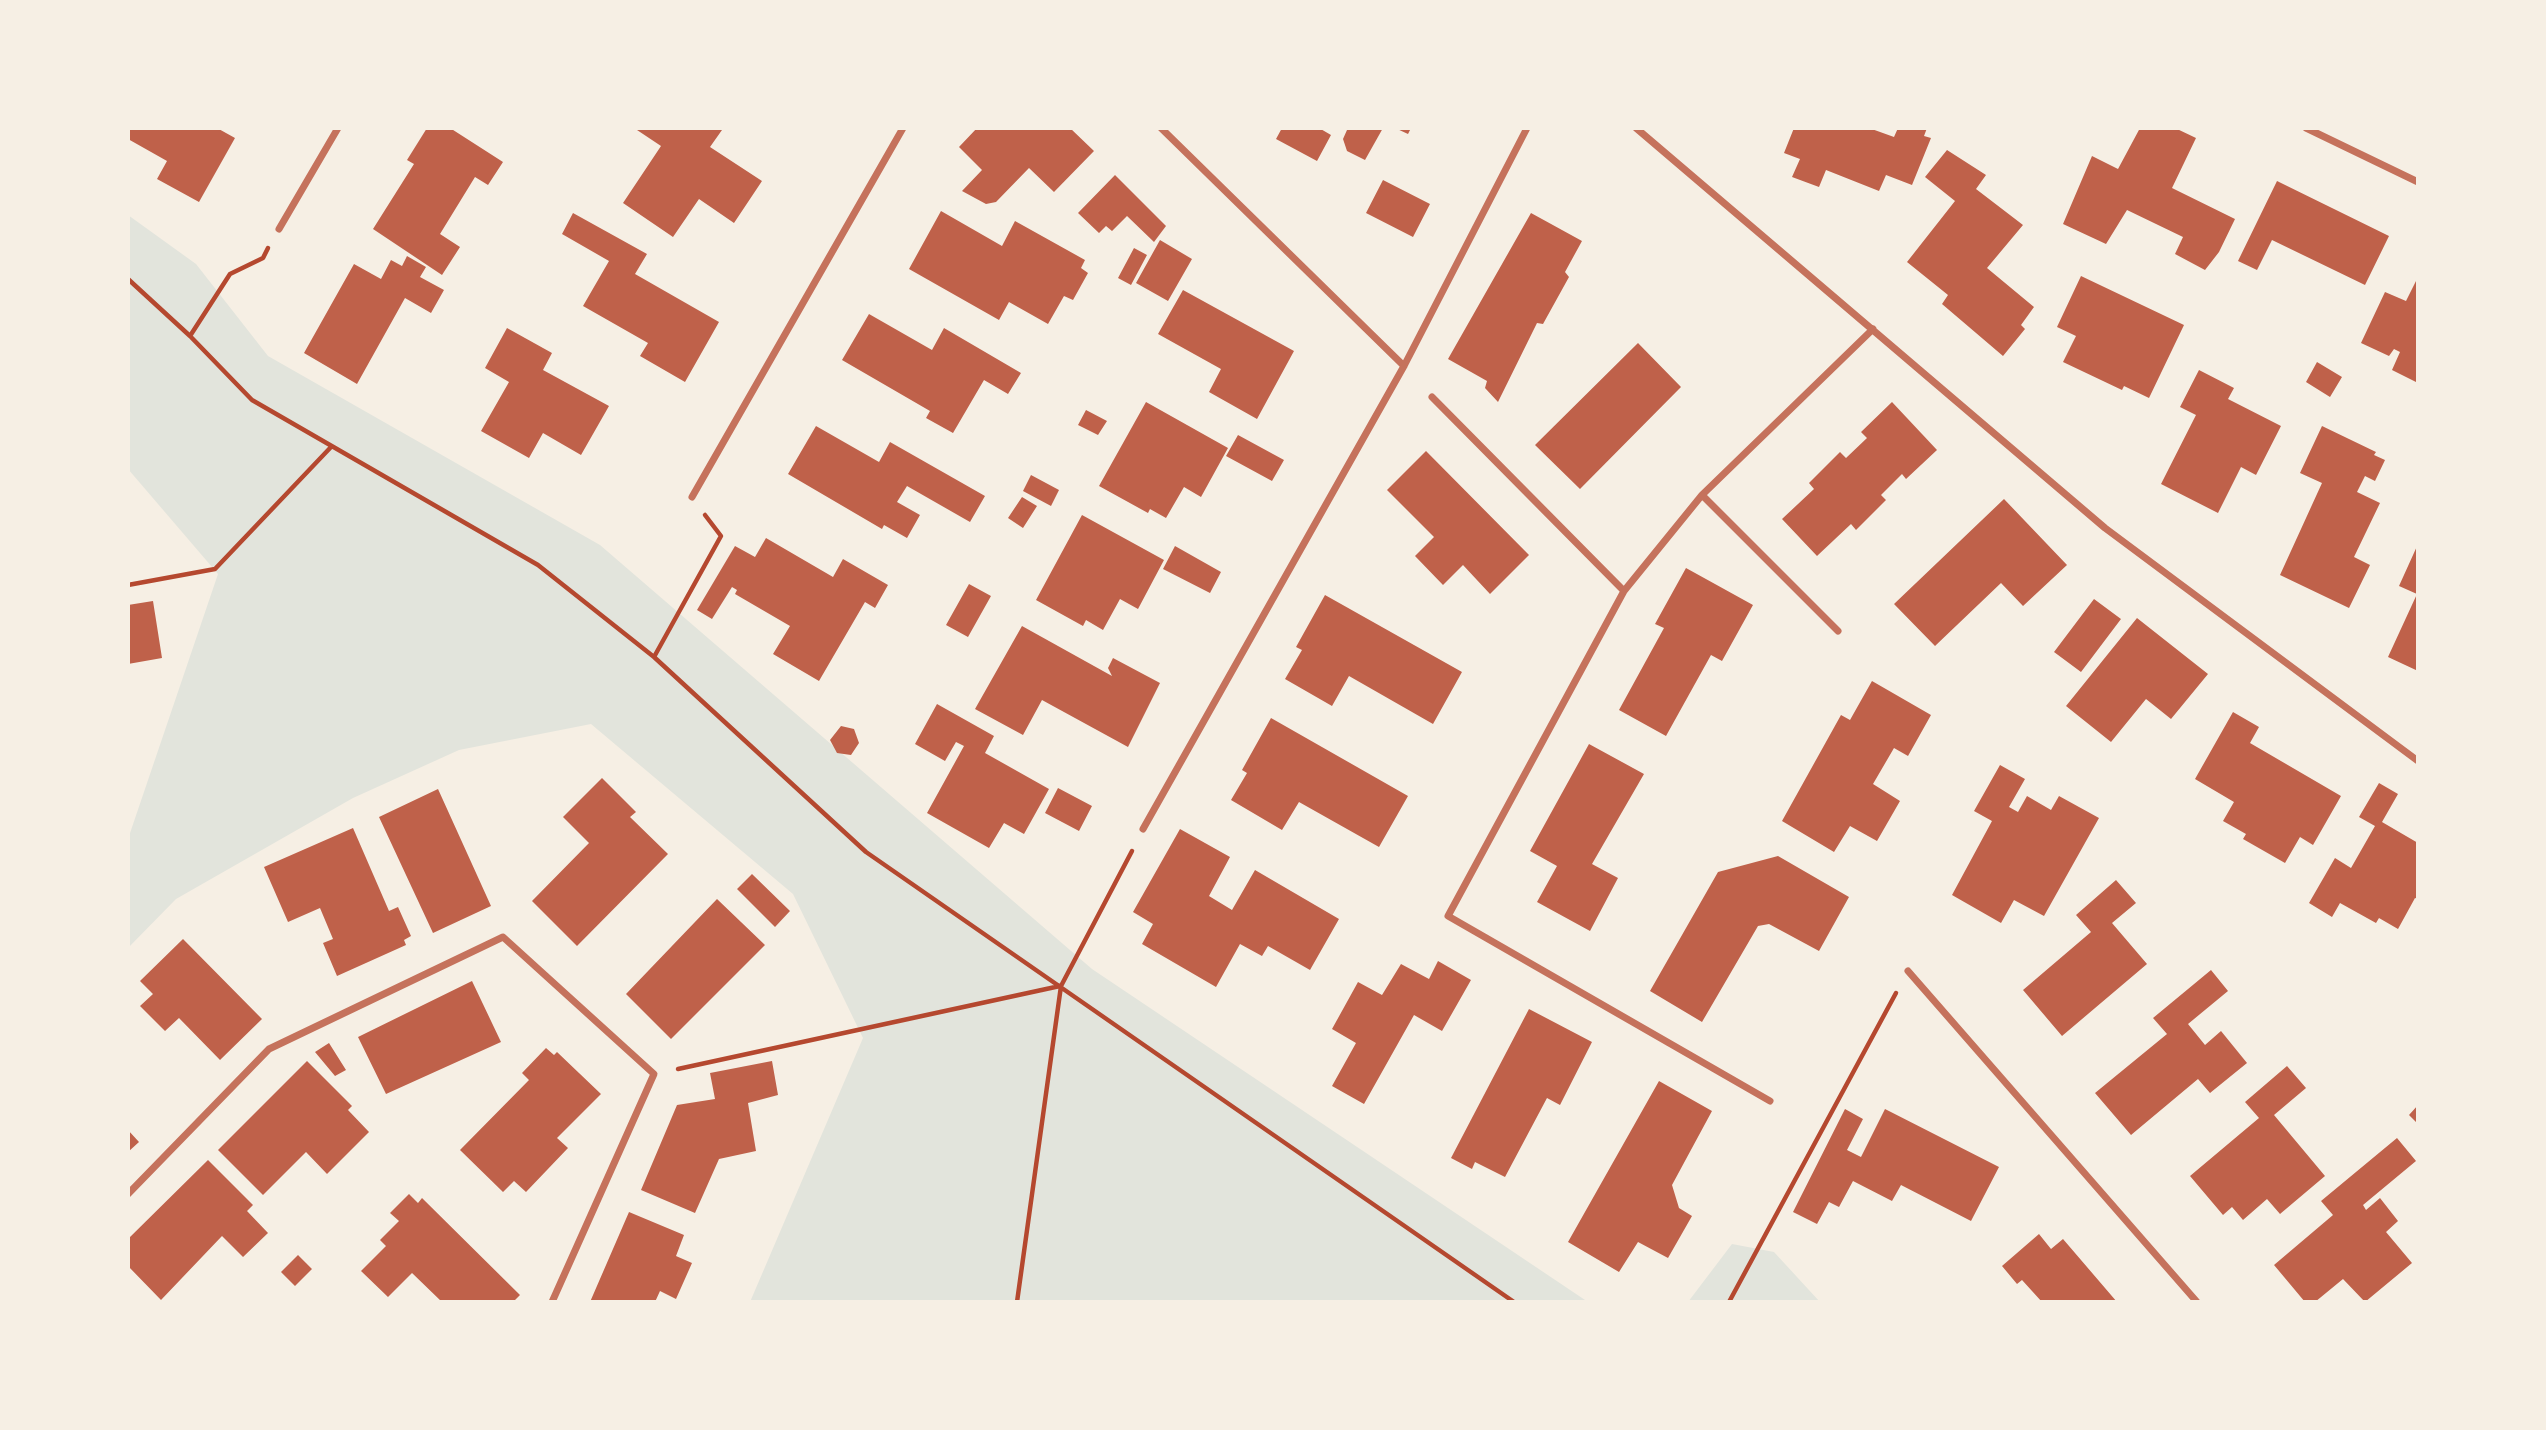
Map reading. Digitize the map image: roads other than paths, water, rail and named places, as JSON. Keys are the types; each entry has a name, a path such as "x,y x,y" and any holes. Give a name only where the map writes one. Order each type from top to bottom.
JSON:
{"street":[{"path":"279,229 338,128"},
{"path":"692,497 902,128"},
{"path":"1161,128 1404,366"},
{"path":"1143,830 1404,366 1527,128"},
{"path":"1636,128 2105,528 2418,761"},
{"path":"2306,128 2418,181"},
{"path":"1770,1101 1448,916 1624,591 1702,495 1873,329"},
{"path":"1432,397 1624,591"},
{"path":"1702,495 1838,631"},
{"path":"128,1194 269,1049 503,937 654,1074 552,1302"},
{"path":"1908,971 2197,1302"}]}
